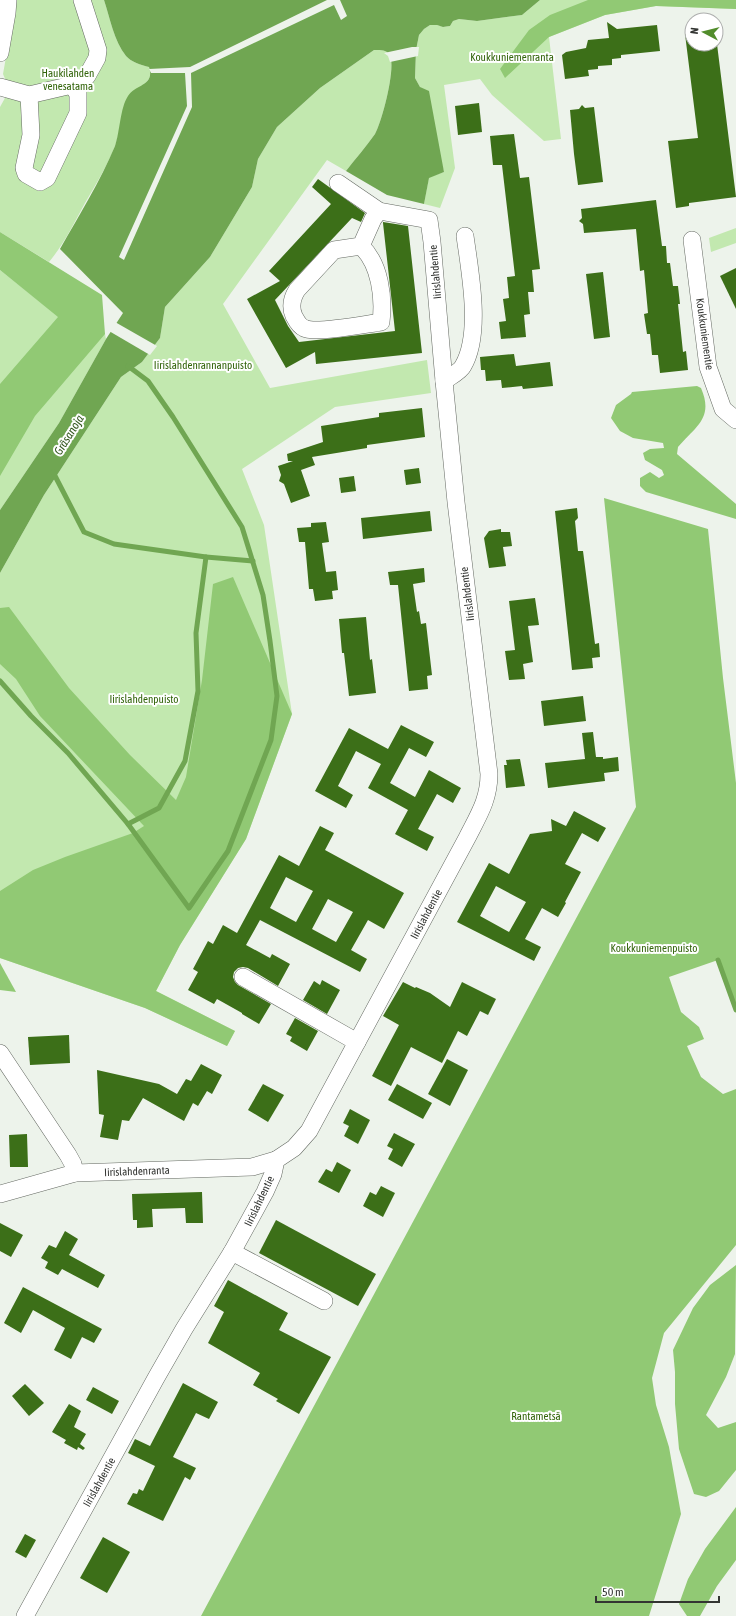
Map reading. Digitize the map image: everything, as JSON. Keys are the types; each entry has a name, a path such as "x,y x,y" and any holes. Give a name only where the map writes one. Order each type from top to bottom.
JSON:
{"street":[{"path":"0,54 8,0"},
{"path":"0,87 29,95 72,85 87,76 97,58 98,50 82,0"},
{"path":"29,95 31,135 24,168 26,174 40,182 47,178 78,113 78,94 72,85"},
{"name":"Iirislahdentie","path":"25,1616 162,1366 232,1252 265,1192 273,1174 276,1160 294,1148 309,1131 467,838 486,801 489,789 489,774 457,509 429,220 379,211 338,183"},
{"path":"361,246 373,219 379,211"},
{"path":"444,381 463,367 473,339 473,300 465,236"},
{"name":"Koukkuniementie","path":"692,240 708,366 723,409 736,420"},
{"path":"361,246 367,252 375,266 383,306 381,322 316,330 304,328 297,321 292,311 293,297 297,290 334,250 361,246"},
{"path":"243,977 357,1042"},
{"path":"0,1053 68,1155 75,1172"},
{"name":"Iirislahdenranta","path":"0,1194 75,1172 252,1167 276,1160"},
{"path":"232,1252 324,1302"}],"green space":[{"name":"Haukilahden venesatama","path":"13,0 104,0 115,36 122,50 131,60 149,67 150,73 146,82 133,92 126,102 117,141 108,161 68,233 49,262 0,232 0,107 5,98 6,81 3,74 11,29"},
{"name":"Koukkuniemenranta","path":"540,0 736,0 736,9 656,6 605,15 549,37 561,139 544,141 492,95 480,79 444,85 455,168 440,208 424,204 429,177 444,172 420,87 415,78 416,50 419,35 430,25 444,27 450,26 453,21 459,19 477,21 522,15"},
{"path":"588,0 736,0 736,9 656,6 605,15 549,37 505,78 500,69 529,30 550,15"},
{"name":"Iirislahdenpuisto","path":"374,50 384,50 387,52 390,56 391,62 390,83 381,118 375,134 346,171 327,160 223,304 270,388 427,360 431,393 335,407 242,469 264,525 292,714 246,839 180,945 156,991 235,1031 227,1046 145,1008 0,958 0,573 44,495 121,377 142,362 160,338 165,307 210,257 252,187 258,159 277,127 320,88"},
{"path":"736,228 736,243 711,252 709,238"},
{"path":"0,232 102,295 105,334 35,416 0,476 0,384 58,317 0,270"},
{"path":"0,270 59,317 105,334 106,339 59,423 0,510"},
{"path":"697,386 701,388 704,398 704,414 697,427 678,447 677,454 736,504 736,519 646,492 640,486 640,478 650,472 659,478 664,475 662,470 645,460 643,453 650,449 664,448 663,443 633,438 620,431 611,418 616,405 632,392"},
{"name":"Rantametsä","path":"604,498 708,529 723,678 736,783 736,1010 718,960 669,977 681,1012 699,1027 704,1039 687,1046 701,1077 723,1094 736,1089 736,1245 664,1333 652,1378 656,1405 669,1447 681,1514 649,1616 201,1616 636,807"},
{"path":"233,577 292,714 246,839 180,945 156,991 235,1031 227,1046 145,1008 0,958 0,891 33,870 133,833 144,826 40,716 16,679 0,664 0,608 9,607 69,688 130,755 176,800 186,777 202,680 213,584"},
{"path":"0,963 16,992 0,990"},
{"path":"736,1265 735,1354 726,1377 706,1415 718,1428 736,1422 736,1470 719,1491 706,1497 694,1494 679,1449 675,1404 673,1350 693,1308 710,1285"},
{"path":"736,1507 736,1560 717,1586 700,1616 687,1616 679,1604 688,1579 705,1549"}],"water":[{"name":"Gräsanoja","path":"104,0 540,0 522,15 477,21 459,19 453,21 450,26 443,27 430,25 419,35 416,50 415,78 420,87 429,91 444,172 429,178 424,204 387,195 346,171 368,144 378,128 390,83 391,72 390,56 385,51 374,50 320,88 277,127 258,159 252,187 210,257 165,307 160,338 142,362 121,377 44,495 0,573 0,510 59,423 106,339 123,313 60,249 96,185 115,146 125,101 131,92 147,81 150,73 149,67 131,60 122,50 115,36"}],"pier":[{"path":"327,0 340,0 347,16 341,20 334,5 191,73 192,107 124,260 119,257 187,106 185,73 151,73 149,69 190,67"},
{"path":"419,47 418,56 390,62 388,56 384,53"},
{"path":"115,322 157,346 150,355 109,331"}],"building":[{"path":"607,22 617,29 657,25 660,51 621,55 621,58 612,59 612,65 598,66 598,69 588,70 589,76 565,79 562,55 566,52 586,48 588,40 609,38"},
{"path":"687,52 718,52 736,197 689,203 689,206 676,208 668,141 698,138"},
{"path":"479,103 482,132 458,135 455,106"},
{"path":"582,105 585,108 594,107 603,182 578,185 570,110 579,109"},
{"path":"514,134 520,178 529,177 540,269 532,270 534,292 528,292 530,314 524,315 526,337 501,339 499,322 506,321 503,299 509,298 507,277 515,276 502,165 493,165 490,136"},
{"path":"318,179 365,213 361,222 352,218 275,300 288,326 299,342 395,331 383,222 408,226 422,353 316,364 315,352 286,368 247,299 280,281 269,271 331,204 312,187"},
{"path":"656,200 662,246 666,246 667,263 670,263 673,286 678,286 680,304 678,304 683,352 686,351 688,370 660,373 658,355 652,355 650,334 647,334 644,314 648,313 644,270 640,271 636,229 584,233 583,224 579,221 582,218 581,209"},
{"path":"736,268 736,309 720,276"},
{"path":"603,272 610,337 594,339 586,274"},
{"path":"514,354 516,366 550,362 553,386 523,389 522,386 502,388 501,380 486,381 485,370 481,370 480,357"},
{"path":"422,408 425,437 367,445 367,448 312,457 315,465 301,470 310,496 291,503 284,484 279,481 281,475 278,466 293,461 288,461 287,454 323,442 321,426 379,417 379,413"},
{"path":"419,468 421,483 406,485 404,470"},
{"path":"354,476 356,491 341,493 339,478"},
{"path":"577,508 578,518 575,521 578,551 583,551 595,644 599,643 600,657 592,658 593,668 572,670 555,511"},
{"path":"430,511 432,531 363,539 361,518"},
{"path":"326,522 329,542 322,543 326,572 336,571 338,590 332,591 333,599 315,601 313,589 309,589 305,542 299,542 297,528 311,527 311,523"},
{"path":"501,529 501,532 510,532 512,546 503,547 506,566 489,568 484,538 489,531"},
{"path":"424,568 425,582 413,584 417,612 419,611 421,624 426,623 432,675 427,676 428,689 409,691 398,585 390,585 388,572"},
{"path":"535,598 539,625 528,626 533,662 523,664 525,679 509,680 505,651 515,650 509,601"},
{"path":"366,617 370,660 372,659 376,693 349,696 344,653 342,653 339,619"},
{"path":"583,696 586,721 544,726 541,701"},
{"path":"401,725 434,742 426,757 409,748 390,783 415,797 429,770 461,788 453,803 437,794 418,829 434,837 427,851 395,834 408,810 368,788 381,764 356,751 338,786 353,795 346,808 315,791 349,728 388,749"},
{"path":"593,732 596,757 603,757 603,759 618,757 619,771 604,773 605,781 548,788 545,763 585,759 582,733"},
{"path":"520,759 525,786 506,788 504,765 507,765 506,760"},
{"path":"574,811 606,828 598,842 582,833 565,864 581,872 558,917 542,908 525,939 541,947 534,961 457,922 489,863 509,874 530,834 552,831 551,819 566,826","holes":["496,886 526,902 509,932 480,916"]},
{"path":"320,826 334,833 325,850 404,893 384,929 368,920 351,950 367,959 360,972 260,920 246,945 270,958 272,954 290,964 278,986 248,968 238,968 234,972 233,977 238,985 271,1004 259,1024 217,999 214,1004 188,990 198,972 193,969 208,941 213,944 223,925 237,933 279,855 299,866","holes":["286,877 313,891 296,922 270,908","328,899 353,912 336,942 312,929"]},
{"path":"322,980 340,990 327,1014 303,1000 314,981 320,985"},
{"path":"403,982 430,993 450,1007 462,982 496,999 488,1015 480,1011 467,1036 458,1031 442,1063 411,1047 391,1086 372,1076 399,1025 383,1016"},
{"path":"295,1018 318,1031 307,1051 290,1041 292,1037 286,1034"},
{"path":"69,1035 70,1063 30,1065 28,1037"},
{"path":"447,1059 468,1070 450,1106 428,1094"},
{"path":"201,1064 222,1075 212,1094 207,1091 198,1106 193,1103 184,1121 143,1098 129,1121 122,1120 118,1140 100,1137 104,1115 99,1114 97,1070 159,1084 177,1094 186,1079 191,1081"},
{"path":"263,1084 284,1095 268,1122 248,1110"},
{"path":"397,1084 432,1103 423,1119 388,1100"},
{"path":"350,1109 370,1120 358,1144 344,1136 349,1126 343,1123"},
{"path":"394,1133 415,1144 402,1167 388,1159 393,1149 387,1146"},
{"path":"27,1134 28,1167 10,1167 9,1135"},
{"path":"337,1162 351,1170 339,1193 318,1182 326,1169 332,1172"},
{"path":"381,1186 395,1193 383,1217 363,1206 370,1192 376,1195"},
{"path":"202,1192 203,1223 186,1223 185,1208 152,1209 153,1227 137,1228 137,1220 133,1220 132,1194"},
{"path":"276,1220 376,1274 358,1306 259,1253"},
{"path":"0,1223 23,1235 11,1257 0,1251"},
{"path":"65,1231 78,1239 69,1255 105,1275 98,1288 62,1269 58,1275 45,1268 48,1262 41,1258 49,1245 56,1248"},
{"path":"228,1280 288,1313 279,1330 331,1357 299,1414 276,1401 278,1399 253,1385 260,1373 208,1343 224,1312 214,1306"},
{"path":"23,1287 102,1329 94,1343 82,1337 71,1359 54,1350 65,1328 33,1310 21,1333 4,1323"},
{"path":"183,1383 218,1402 209,1419 196,1413 173,1457 196,1468 190,1480 185,1477 163,1521 127,1504 133,1493 137,1494 139,1489 143,1491 155,1466 128,1453 135,1439 150,1446"},
{"path":"25,1384 44,1403 29,1416 12,1396"},
{"path":"93,1387 119,1401 112,1414 86,1400"},
{"path":"69,1404 81,1411 74,1427 86,1434 80,1444 85,1448 83,1450 78,1447 77,1450 64,1443 66,1440 52,1432"},
{"path":"25,1534 36,1540 26,1558 15,1552"},
{"path":"103,1537 130,1552 107,1593 80,1578"}],"waterway":[{"path":"0,681 31,716 68,753 128,824 189,908 228,851 271,740 277,696 263,595 242,527 173,417 148,381 128,366"},
{"path":"53,472 84,532 114,544 206,557"},
{"path":"128,824 159,808 185,761 198,691 196,633 206,557 253,561"},
{"path":"718,960 736,1010"}],"park label":[{"name":"Iirislahdenrannanpuisto","path":"203,365"},
{"name":"Koukkuniemenpuisto","path":"654,948"}]}
